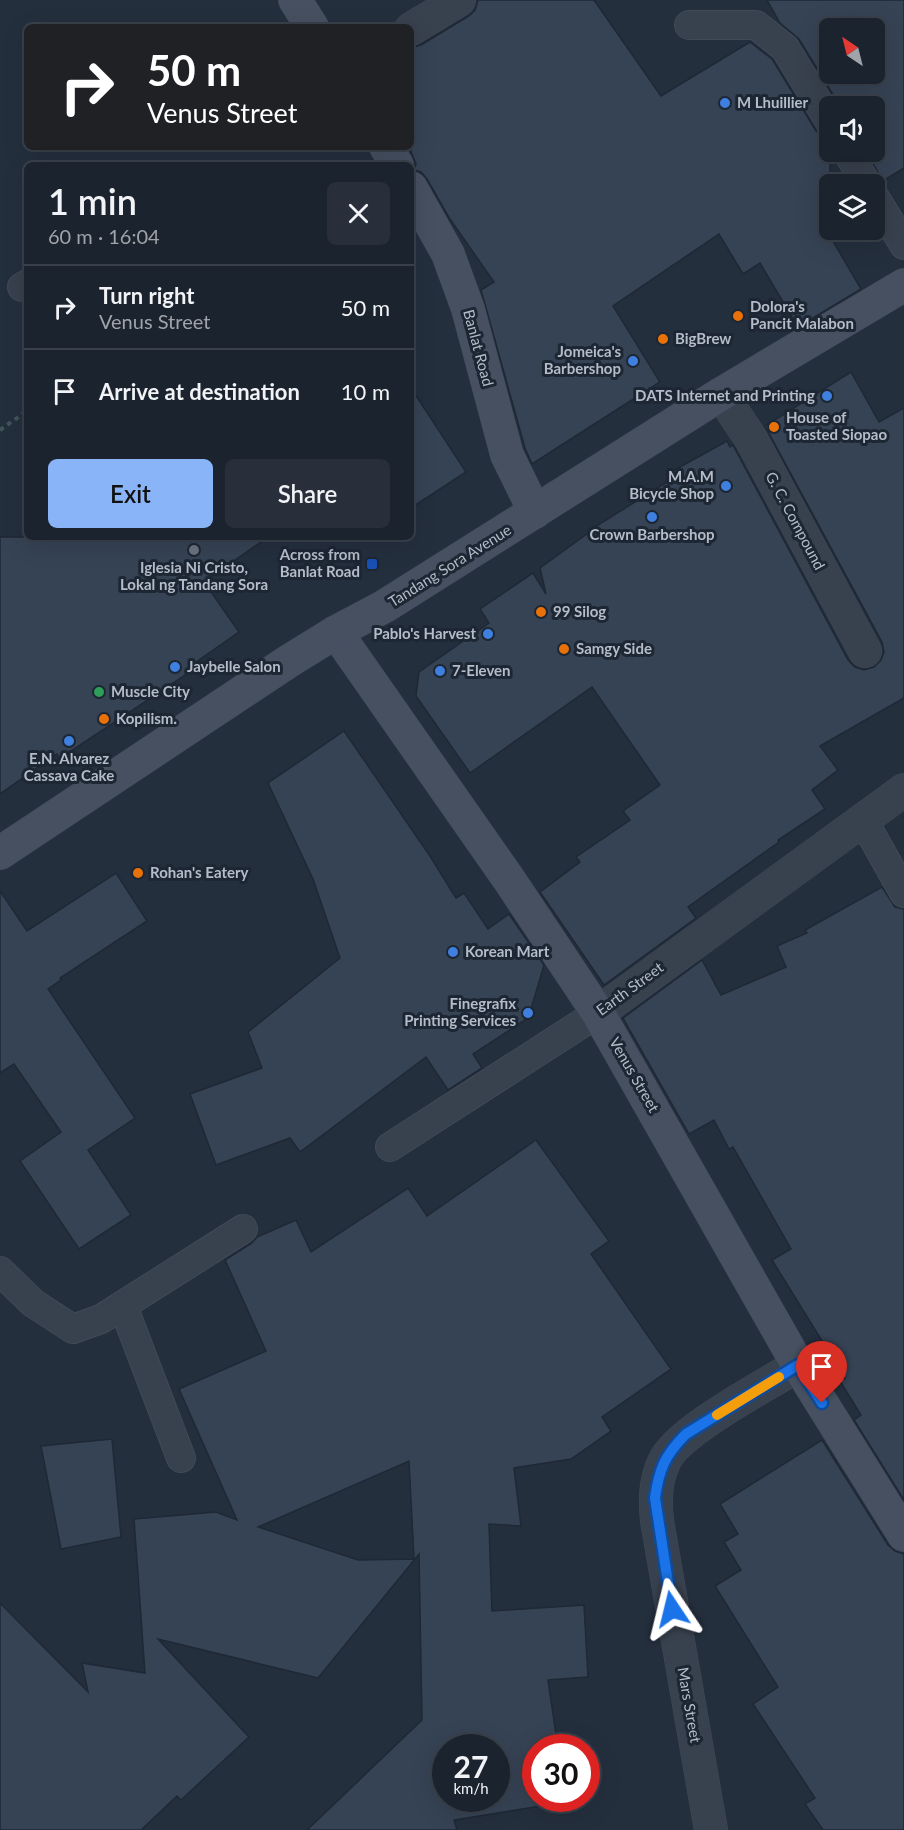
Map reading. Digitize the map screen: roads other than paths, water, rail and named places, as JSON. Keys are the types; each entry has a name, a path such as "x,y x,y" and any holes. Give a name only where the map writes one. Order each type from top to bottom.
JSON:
{"street":[{"path":"295,0 310,24"},
{"path":"414,27 459,0"},
{"name":"Banlat Road","path":"414,193 448,254 468,309 507,455 535,512"},
{"name":"Tandang Sora Avenue","path":"1,851 289,661 385,606 721,394 904,285"},
{"name":"G. C. Compound","path":"721,394 751,439 865,651"},
{"name":"Venus Street","path":"336,632 510,881 598,1013 798,1365 904,1535"},
{"name":"Earth Street","path":"598,1013 904,790"},
{"name":"Mars Street","path":"711,1830 657,1521 655,1498 657,1481 664,1460 686,1434 798,1365"}],"lane":[{"path":"689,25 756,24 784,48 819,104"},
{"path":"885,214 904,245"},
{"path":"863,820 904,893"},
{"name":"Earth Street","path":"390,1148 598,1013"},
{"path":"0,1271 33,1303 73,1329 101,1319 243,1229"},
{"path":"123,1306 181,1458"}],"place":[{"name":"M Lhuillier","path":"725,103"},
{"name":"Dolora's Pancit Malabon","path":"738,316"},
{"name":"BigBrew","path":"663,339"},
{"name":"Jomeica's Barbershop","path":"633,361"},
{"name":"DATS Internet and Printing","path":"827,396"},
{"name":"House of Toasted Siopao","path":"774,427"},
{"name":"M.A.M Bicycle Shop","path":"726,486"},
{"name":"Crown Barbershop","path":"652,517"},
{"name":"Iglesia Ni Cristo, Lokal ng Tandang Sora","path":"194,550"},
{"name":"Across from Banlat Road","path":"372,564"},
{"name":"99 Silog","path":"541,612"},
{"name":"Pablo's Harvest","path":"488,634"},
{"name":"Samgy Side","path":"564,649"},
{"name":"Jaybelle Salon","path":"175,667"},
{"name":"7-Eleven","path":"440,671"},
{"name":"Muscle City","path":"99,692"},
{"name":"Kopilism.","path":"104,719"},
{"name":"E.N. Alvarez Cassava Cake","path":"69,741"},
{"name":"Rohan's Eatery","path":"138,873"},
{"name":"Korean Mart","path":"453,952"},
{"name":"Finegrafix Printing Services","path":"528,1013"}]}
